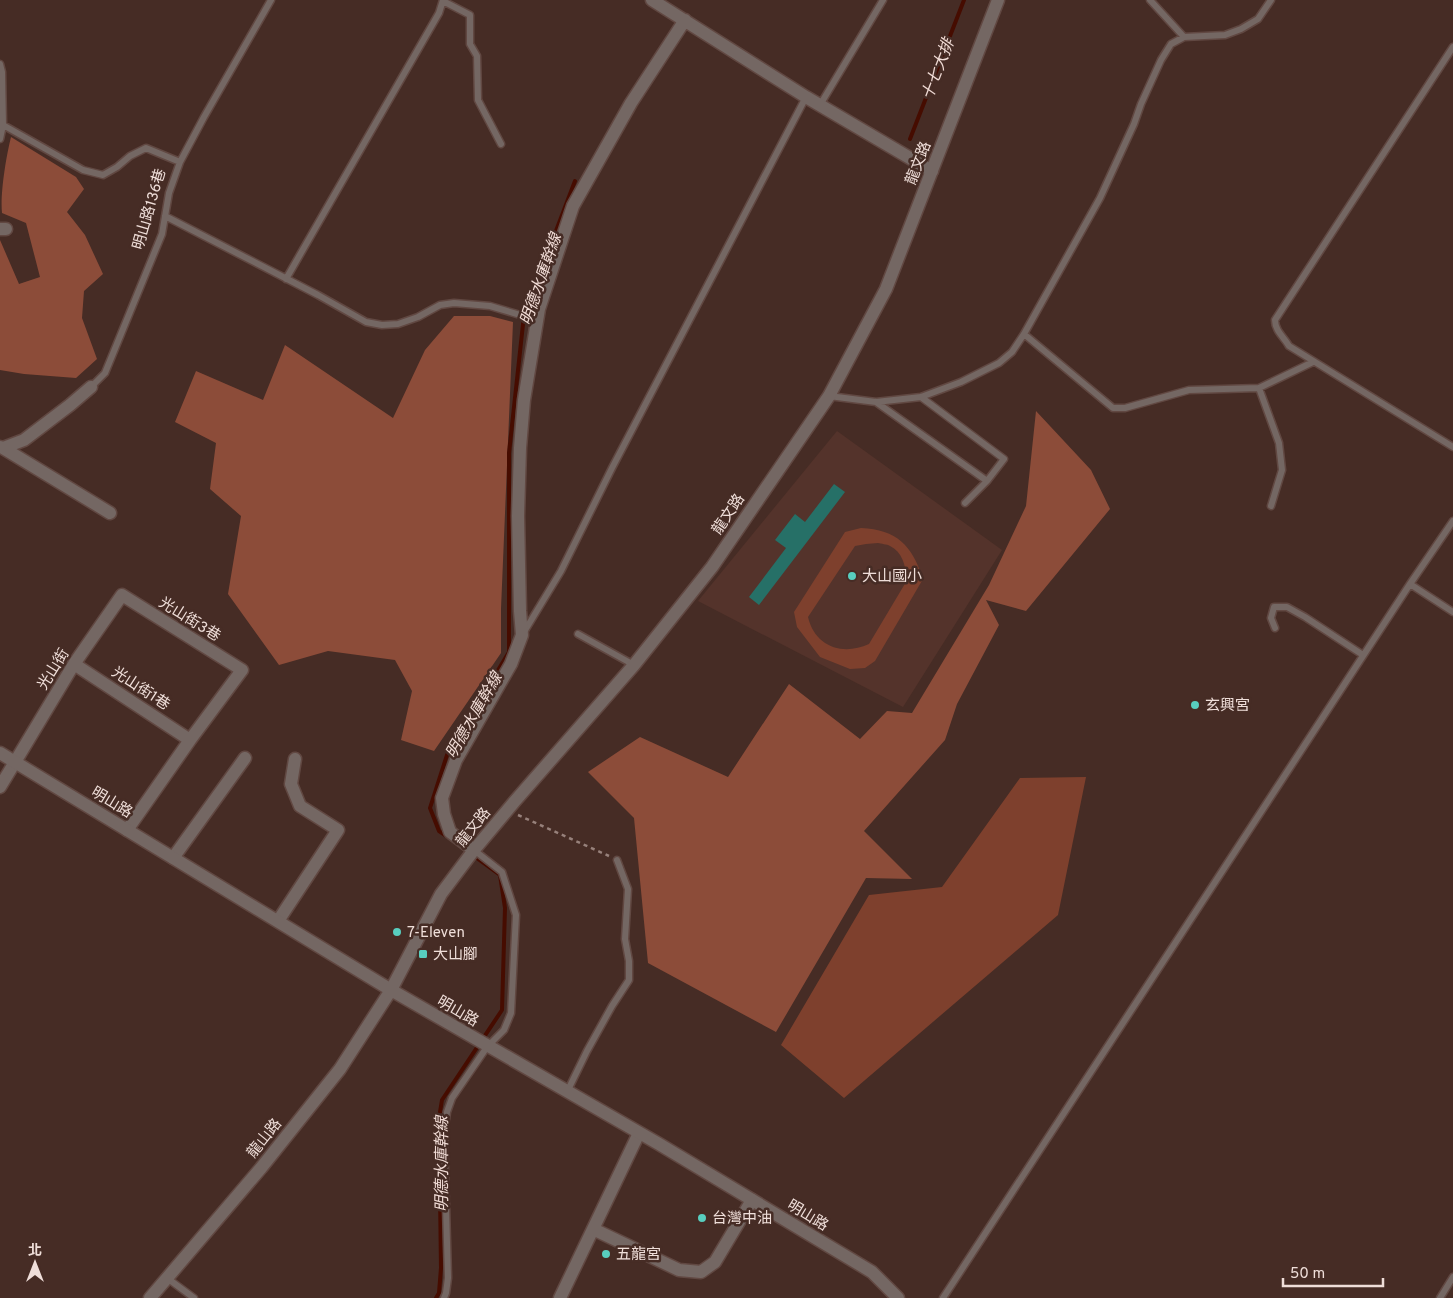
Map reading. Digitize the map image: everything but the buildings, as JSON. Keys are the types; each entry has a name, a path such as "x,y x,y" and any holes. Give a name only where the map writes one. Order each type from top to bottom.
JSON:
{"street":[{"path":"652,0 806,97 932,171"},
{"name":"龍文路","path":"391,990 441,894 508,810 634,665 712,567 829,396 886,288 998,0"},
{"path":"472,853 450,832 444,814 442,798 456,760 511,664 522,635 518,516 520,448 534,319 573,206 631,103 685,20"},
{"name":"明山路136巷","path":"2,447 24,440 70,406 91,387"},
{"path":"2,447 110,513"},
{"name":"光山街","path":"0,787 74,664 122,595"},
{"name":"光山街3巷","path":"122,595 242,670 190,740"},
{"name":"光山街1巷","path":"74,664 190,740"},
{"path":"127,830 190,740"},
{"name":"明山路","path":"0,753 391,990 639,1133 872,1272 898,1298"},
{"path":"173,858 246,758"},
{"path":"278,921 338,830 300,806 291,784 295,759"},
{"name":"龍山路","path":"150,1298 261,1168 340,1069 391,990"},
{"path":"560,1298 639,1133"},
{"path":"593,1229 679,1270 700,1272 715,1262 752,1200"}],"lane":[{"name":"明山路136巷","path":"91,387 105,373 162,234 169,193 180,162 271,0"},
{"path":"286,279 439,13 443,0 470,15 470,44 477,56 478,100 501,144"},
{"path":"820,105 884,0"},
{"path":"1150,0 1184,37"},
{"path":"829,396 876,402 921,397 961,382 999,362 1012,352 1100,198 1161,60 1170,44 1184,37 1225,35 1241,29 1258,19 1271,0"},
{"path":"1453,47 1275,320 1278,333 1289,346 1453,448"},
{"path":"0,64 2,72 3,125 0,139"},
{"path":"522,635 562,571 612,468 806,97"},
{"path":"3,125 83,170 102,175 118,166 130,156 146,148 180,162"},
{"path":"165,216 366,322 382,325 398,324 418,317 440,305 454,303 490,306 534,319"},
{"path":"1024,334 1112,408 1125,408 1189,390 1259,388 1313,362"},
{"path":"1259,388 1279,443 1282,470 1271,506"},
{"path":"921,397 1004,459 987,481 965,503"},
{"path":"876,402 987,481"},
{"path":"943,1298 1363,655 1453,521"},
{"path":"1410,584 1453,612"},
{"path":"1275,628 1271,618 1274,607 1287,607 1363,655"},
{"path":"578,634 634,665"},
{"path":"444,1298 448,1278 444,1136 447,1112 452,1098 483,1044 504,1030 511,1013 516,916 502,872 472,853"},
{"path":"567,1092 612,1006 629,980 630,961 625,939 628,889 617,860"},
{"path":"1440,1298 1453,1277"},
{"path":"167,1278 194,1298"}],"path":[{"path":"508,810 617,860"}],"shaded area":[{"path":"11,137 76,177 84,189 67,212 85,235 103,274 84,291 82,318 97,359 76,378 0,370 0,240 19,284 40,277 26,223 2,213 4,175"},
{"path":"454,316 490,316 513,322 501,609 501,653 434,751 401,740 412,691 395,660 328,651 279,665 228,594 241,516 210,489 216,443 175,422 196,371 263,400 285,345 393,418 425,350"},
{"path":"1036,411 1091,470 1110,509 1026,611 986,600 999,625 957,704 945,740 864,831 912,879 866,878 776,1032 648,963 634,818 588,772 640,737 728,777 789,684 860,739 887,711 912,713 989,585 1026,506"},
{"name":"大山國小","path":"837,431 1002,550 903,707 698,601"},
{"path":"861,528 874,529 894,536 908,548 919,567 923,579 875,661 865,668 850,669 820,657 797,627 794,612 845,532","holes":["878,543 889,545 898,552 905,566 906,582 869,644 849,649 831,646 817,636 808,617 855,546"]},
{"path":"1086,777 1058,915 844,1098 781,1045 869,895 942,887 1020,778"}],"waterway":[{"name":"十七大排","path":"910,139 964,0"},
{"name":"明德水庫幹線","path":"448,837 439,831 430,808 447,755 509,652 509,453 524,315 575,181"},
{"name":"明德水庫幹線","path":"436,1298 439,1293 441,1268 439,1118 442,1100 502,1010 505,908 500,875 474,856"}],"place":[{"name":"大山國小","path":"852,576"},
{"name":"玄興宮","path":"1195,705"},
{"name":"7-Eleven","path":"397,932"},
{"name":"大山腳","path":"423,954"},
{"name":"台灣中油","path":"702,1218"},
{"name":"五龍宮","path":"606,1254"}]}
